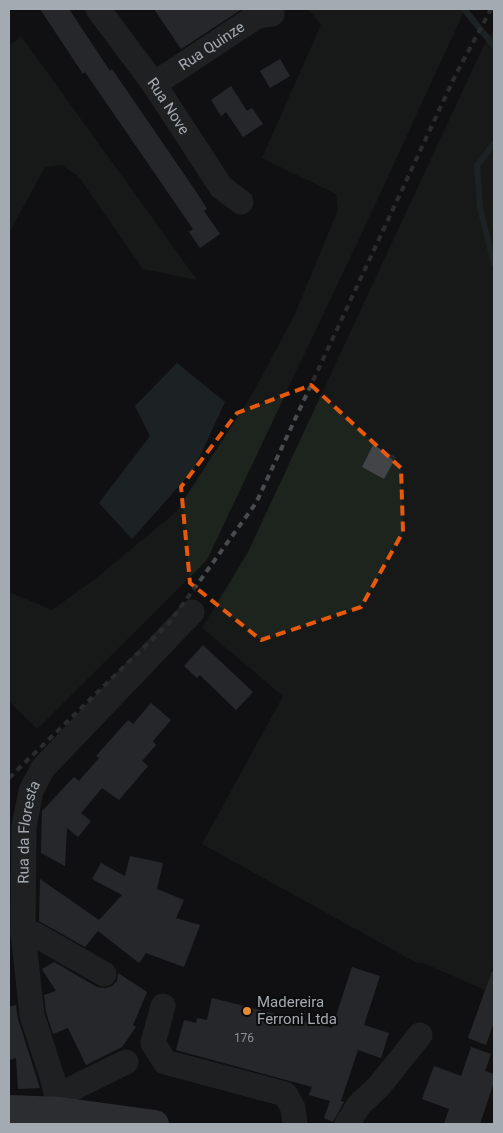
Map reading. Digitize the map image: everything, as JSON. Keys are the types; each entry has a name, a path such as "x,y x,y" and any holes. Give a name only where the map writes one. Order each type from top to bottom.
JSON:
{"main road":[{"path":"9,1109 58,1104 155,1124"}],"street":[{"name":"Rua Nove","path":"98,9 154,84 221,187 240,202"},
{"name":"Rua Quinze","path":"154,84 257,16 272,14"},
{"name":"Rua da Floresta","path":"58,1104 32,1014 18,916 24,827 31,791 43,768 192,612"},
{"path":"18,916 34,934 104,974"},
{"path":"163,1006 154,1044 165,1062 285,1094 294,1108 294,1124"},
{"path":"347,1124 359,1105 379,1086 420,1035"},
{"path":"58,1104 126,1062"}],"highlighted area":[{"path":"311,385 401,468 403,532 361,607 261,640 190,583 181,487 237,413"}],"shaded area":[{"path":"308,9 465,9 375,205 207,560 37,729 9,701 9,592 52,610 94,580 176,512 253,393 294,316 338,210 336,194 262,158 321,25"},
{"path":"494,30 494,963 485,990 421,962 417,963 202,844 283,696 202,628 248,552 484,45"},
{"path":"21,36 197,280 143,269 79,177 62,165 45,167 9,233 9,46"},
{"path":"177,363 225,402 194,469 132,539 99,503 150,436 135,406"}],"building":[{"path":"40,9 69,9 110,71 112,69 197,193 207,209 204,211 220,234 200,248 189,232 193,229 85,72 83,74"},
{"path":"154,9 242,9 181,49"},
{"path":"280,59 290,76 270,88 260,71"},
{"path":"231,86 247,111 252,108 263,124 243,137 226,112 221,116 211,100"},
{"path":"373,445 396,457 384,479 362,467"},
{"path":"203,645 253,692 236,710 200,675 197,678 184,666"},
{"path":"151,703 171,720 153,741 156,745 142,761 148,766 119,800 102,788 81,813 91,821 78,837 67,828 65,866 41,853 42,811 74,777 79,781 99,758 96,756 128,720 133,724"},
{"path":"130,856 163,863 157,889 184,900 176,918 200,925 184,967 146,953 139,963 98,931 85,947 39,921 40,879 99,920 122,895 92,879 101,863 125,876"},
{"path":"54,962 97,987 105,988 112,986 117,981 118,973 147,992 133,1025 136,1027 122,1047 86,1065 68,1028 53,1034 46,1012 44,995 56,991 42,969"},
{"path":"352,967 380,976 364,1025 389,1033 381,1058 358,1050 341,1101 344,1102 333,1122 324,1118 330,1101 309,1095 312,1087 176,1050 184,1020 196,1023 197,1018 207,1020 212,998 332,1028"},
{"path":"492,971 494,972 494,1022 486,1045 468,1038"},
{"path":"16,1005 18,1019 40,1088 18,1089 16,1058 9,1060 9,1007"},
{"path":"471,1047 491,1054 485,1071 494,1074 494,1082 480,1124 444,1124 449,1109 422,1099 434,1066 461,1076"}],"waterway":[{"path":"464,9 494,46"},
{"path":"494,143 477,166 480,208 494,264"}],"railway":[{"path":"9,778 170,622 256,503 456,74 491,9"}],"place":[{"name":"Madereira Ferroni Ltda","path":"247,1011"}]}
